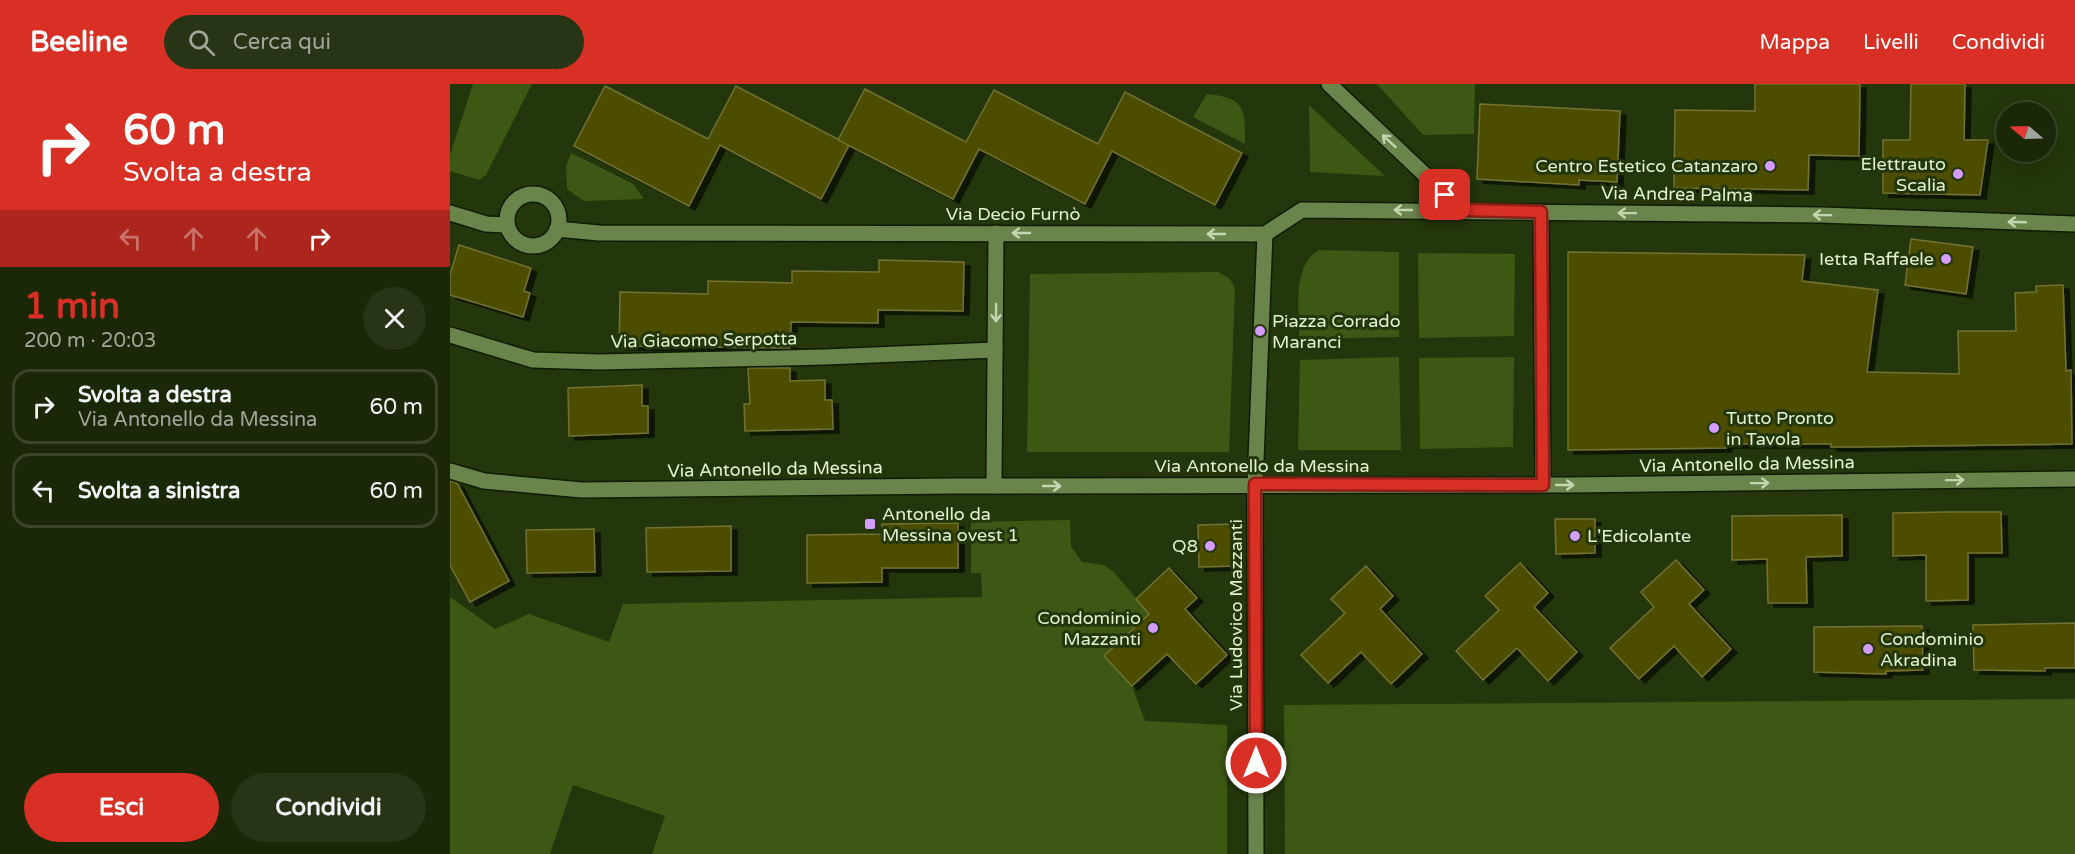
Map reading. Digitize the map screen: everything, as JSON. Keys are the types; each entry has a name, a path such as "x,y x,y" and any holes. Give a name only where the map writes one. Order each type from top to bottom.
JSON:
{"street":[{"path":"1329,84 1462,210"},
{"path":"535,195 553,204 558,216 557,229 549,240 531,246 518,242 507,225 508,212 516,201 535,195"},
{"path":"1265,234 1302,210 1462,210"},
{"name":"Via Andrea Palma","path":"1462,210 1821,215 2075,224"},
{"path":"1541,212 1543,485"},
{"path":"450,213 486,224 507,225"},
{"name":"Via Decio Furnò","path":"557,229 599,233 1265,234"},
{"path":"994,486 996,233"},
{"name":"Via Ludovico Mazzanti","path":"1256,854 1255,484 1265,234"},
{"name":"Via Giacomo Serpotta","path":"450,335 533,360 598,362 995,350"},
{"name":"Via Antonello da Messina","path":"450,471 484,481 582,490 1255,484 1543,485 2075,479"}],"green space":[{"path":"473,84 532,84 486,175 479,180 450,171 450,155"},
{"path":"1377,84 1475,84 1474,134 1423,135"},
{"path":"1207,94 1229,99 1241,107 1245,122 1245,144 1193,117"},
{"path":"1309,105 1385,176 1310,172"},
{"path":"571,153 633,184 644,199 584,201 567,189 566,167"},
{"path":"1319,250 1399,252 1399,337 1299,339 1298,303 1301,278 1310,257"},
{"path":"1418,253 1515,254 1514,336 1419,338"},
{"path":"1218,272 1230,279 1235,288 1229,452 1027,452 1030,274"},
{"path":"1399,357 1401,450 1298,450 1300,360"},
{"path":"1514,357 1513,447 1420,449 1419,358"},
{"path":"1070,520 1071,546 1082,562 1104,565 1114,572 1149,614 1105,656 1132,686 1145,721 1227,725 1227,854 652,854 665,816 573,785 550,854 450,854 450,597 495,629 529,614 609,642 623,604 982,597 981,573 971,573 971,522"},
{"path":"2075,699 2075,854 1285,854 1284,705"}],"building":[{"path":"1755,84 1860,84 1859,156 1809,155 1808,190 1674,188 1675,110 1755,111"},
{"path":"1911,84 1965,84 1964,140 1988,140 1980,195 1883,193 1883,140 1910,140"},
{"path":"605,86 708,139 736,86 849,145 821,199 720,145 689,206 574,146"},
{"path":"865,89 966,142 994,90 1098,144 1125,92 1242,153 1215,205 1112,151 1085,204 979,149 953,199 838,140"},
{"path":"1480,104 1620,111 1617,182 1579,180 1579,185 1477,179"},
{"path":"1911,239 1973,247 1966,294 1905,285"},
{"path":"459,245 531,268 524,291 530,293 523,317 450,295 450,275"},
{"path":"1568,252 1805,255 1802,281 1878,290 1867,372 1959,374 1958,331 2016,331 2015,293 2036,292 2036,286 2063,285 2066,371 2071,370 2072,444 1831,447 1831,444 1726,444 1726,448 1568,450"},
{"path":"879,260 964,262 963,311 878,310 878,323 791,322 790,348 619,346 620,292 708,294 708,281 792,283 792,271 879,272"},
{"path":"748,368 790,368 790,381 825,380 825,400 832,400 833,429 745,431 744,404 750,404"},
{"path":"642,385 642,406 648,406 648,433 569,436 568,388"},
{"path":"450,481 457,483 509,581 470,602 450,565"},
{"path":"2001,512 2002,553 1968,553 1968,600 1926,601 1926,555 1893,556 1893,513"},
{"path":"1842,515 1842,556 1806,557 1807,603 1768,603 1767,559 1732,560 1732,516"},
{"name":"L'Edicolante","path":"1555,519 1595,519 1595,553 1556,554"},
{"path":"958,523 958,568 882,568 882,582 807,583 807,535 882,534 882,524"},
{"path":"1234,524 1235,566 1199,567 1198,525"},
{"path":"731,526 731,571 647,572 646,528"},
{"path":"594,529 595,572 527,573 526,530"},
{"path":"1676,560 1704,590 1689,604 1731,649 1702,677 1674,646 1639,679 1610,648 1654,607 1641,592"},
{"path":"1520,563 1548,593 1534,607 1577,652 1548,681 1517,648 1483,680 1456,651 1499,610 1485,596"},
{"path":"1366,566 1393,596 1380,609 1422,654 1391,684 1361,652 1328,683 1301,655 1345,613 1331,599"},
{"name":"Condominio Mazzanti","path":"1169,568 1197,598 1185,609 1227,655 1196,684 1167,654 1132,686 1104,656 1149,614 1136,599"},
{"path":"2075,623 2075,668 2045,668 2045,671 1974,670 1973,625"},
{"name":"Condominio Akradina","path":"1922,626 1923,670 1886,671 1886,674 1814,672 1814,627"}],"place":[{"name":"Centro Estetico Catanzaro","path":"1770,166"},
{"name":"Elettrauto Scalia","path":"1958,174"},
{"name":"Ietta Raffaele","path":"1946,259"},
{"name":"Piazza Corrado Maranci","path":"1260,331"},
{"name":"Tutto Pronto in Tavola","path":"1714,428"},
{"name":"Antonello da Messina ovest 1","path":"870,524"},
{"name":"L'Edicolante","path":"1575,536"},
{"name":"Q8","path":"1210,546"},
{"name":"Condominio Mazzanti","path":"1153,628"},
{"name":"Condominio Akradina","path":"1868,649"}],"route":[{"path":"1256,763 1255,484 1543,485 1541,212 1462,210 1445,195"}]}
